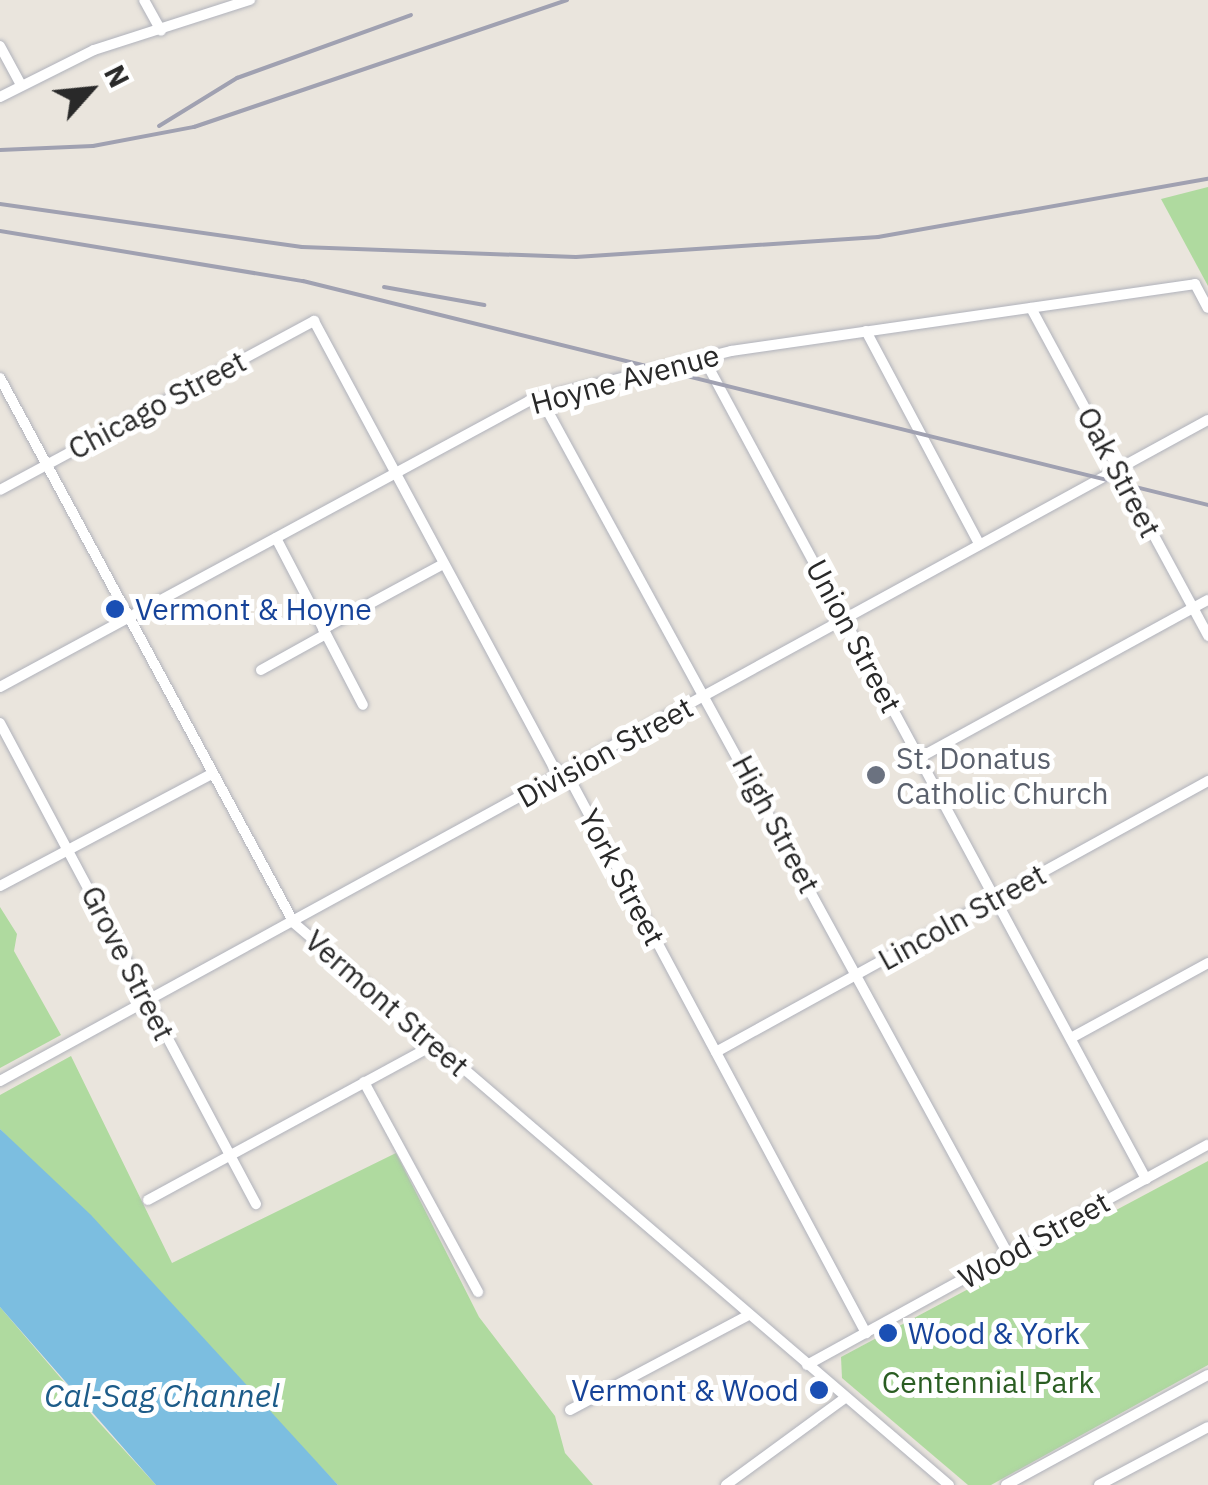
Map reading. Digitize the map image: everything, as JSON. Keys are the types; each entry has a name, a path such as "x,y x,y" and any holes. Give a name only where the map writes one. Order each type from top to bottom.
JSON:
{"street":[{"path":"144,0 160,31"},
{"path":"0,97 94,50 250,0"},
{"path":"0,46 21,85"},
{"name":"Hoyne Avenue","path":"0,687 540,398 703,356 1195,284 1208,308"},
{"name":"Oak Street","path":"1031,308 1208,636"},
{"name":"Chicago Street","path":"0,490 314,321"},
{"name":"York Street","path":"314,321 443,564 716,1052 866,1333"},
{"path":"866,331 980,545"},
{"name":"Union Street","path":"703,356 1146,1178"},
{"name":"Vermont Street","path":"0,378 294,923 747,1316 949,1485"},
{"name":"High Street","path":"540,398 1008,1254"},
{"name":"Division Street","path":"0,1081 1208,420"},
{"path":"276,538 363,705"},
{"path":"261,670 443,564"},
{"path":"920,758 1208,600"},
{"name":"Grove Street","path":"0,722 256,1204"},
{"path":"0,886 213,773"},
{"name":"Lincoln Street","path":"716,1052 1208,781"},
{"path":"1070,1038 1208,963"},
{"path":"148,1200 434,1044"},
{"path":"364,1082 478,1292"},
{"name":"Wood Street","path":"807,1365 1208,1144"},
{"path":"570,1410 747,1316"},
{"path":"1006,1485 1208,1375"},
{"path":"726,1485 845,1398"},
{"path":"1099,1485 1208,1427"}],"green space":[{"path":"1208,187 1208,286 1161,199"},
{"path":"0,907 17,934 14,951 61,1035 0,1068"},
{"path":"71,1056 172,1263 396,1153 479,1317 555,1416 565,1453 593,1485 338,1485 0,1129 0,1095"},
{"name":"Centennial Park","path":"1208,1161 1208,1365 991,1485 968,1485 842,1378 841,1357"},
{"path":"0,1307 94,1417 156,1485 0,1485"}],"water":[{"name":"Cal-Sag Channel","path":"0,1129 91,1215 338,1485 156,1485 0,1307"}],"railway":[{"path":"0,150 93,146 194,127 567,0"},
{"path":"159,126 237,78 411,15"},
{"path":"0,204 302,247 576,257 878,237 1208,179"},
{"path":"0,231 303,281 1208,505"},
{"path":"384,287 484,305"}],"place":[{"name":"Vermont & Hoyne","path":"115,609"},
{"name":"St. Donatus Catholic Church","path":"876,775"},
{"name":"Wood & York","path":"888,1333"},
{"name":"Vermont & Wood","path":"819,1390"}]}
